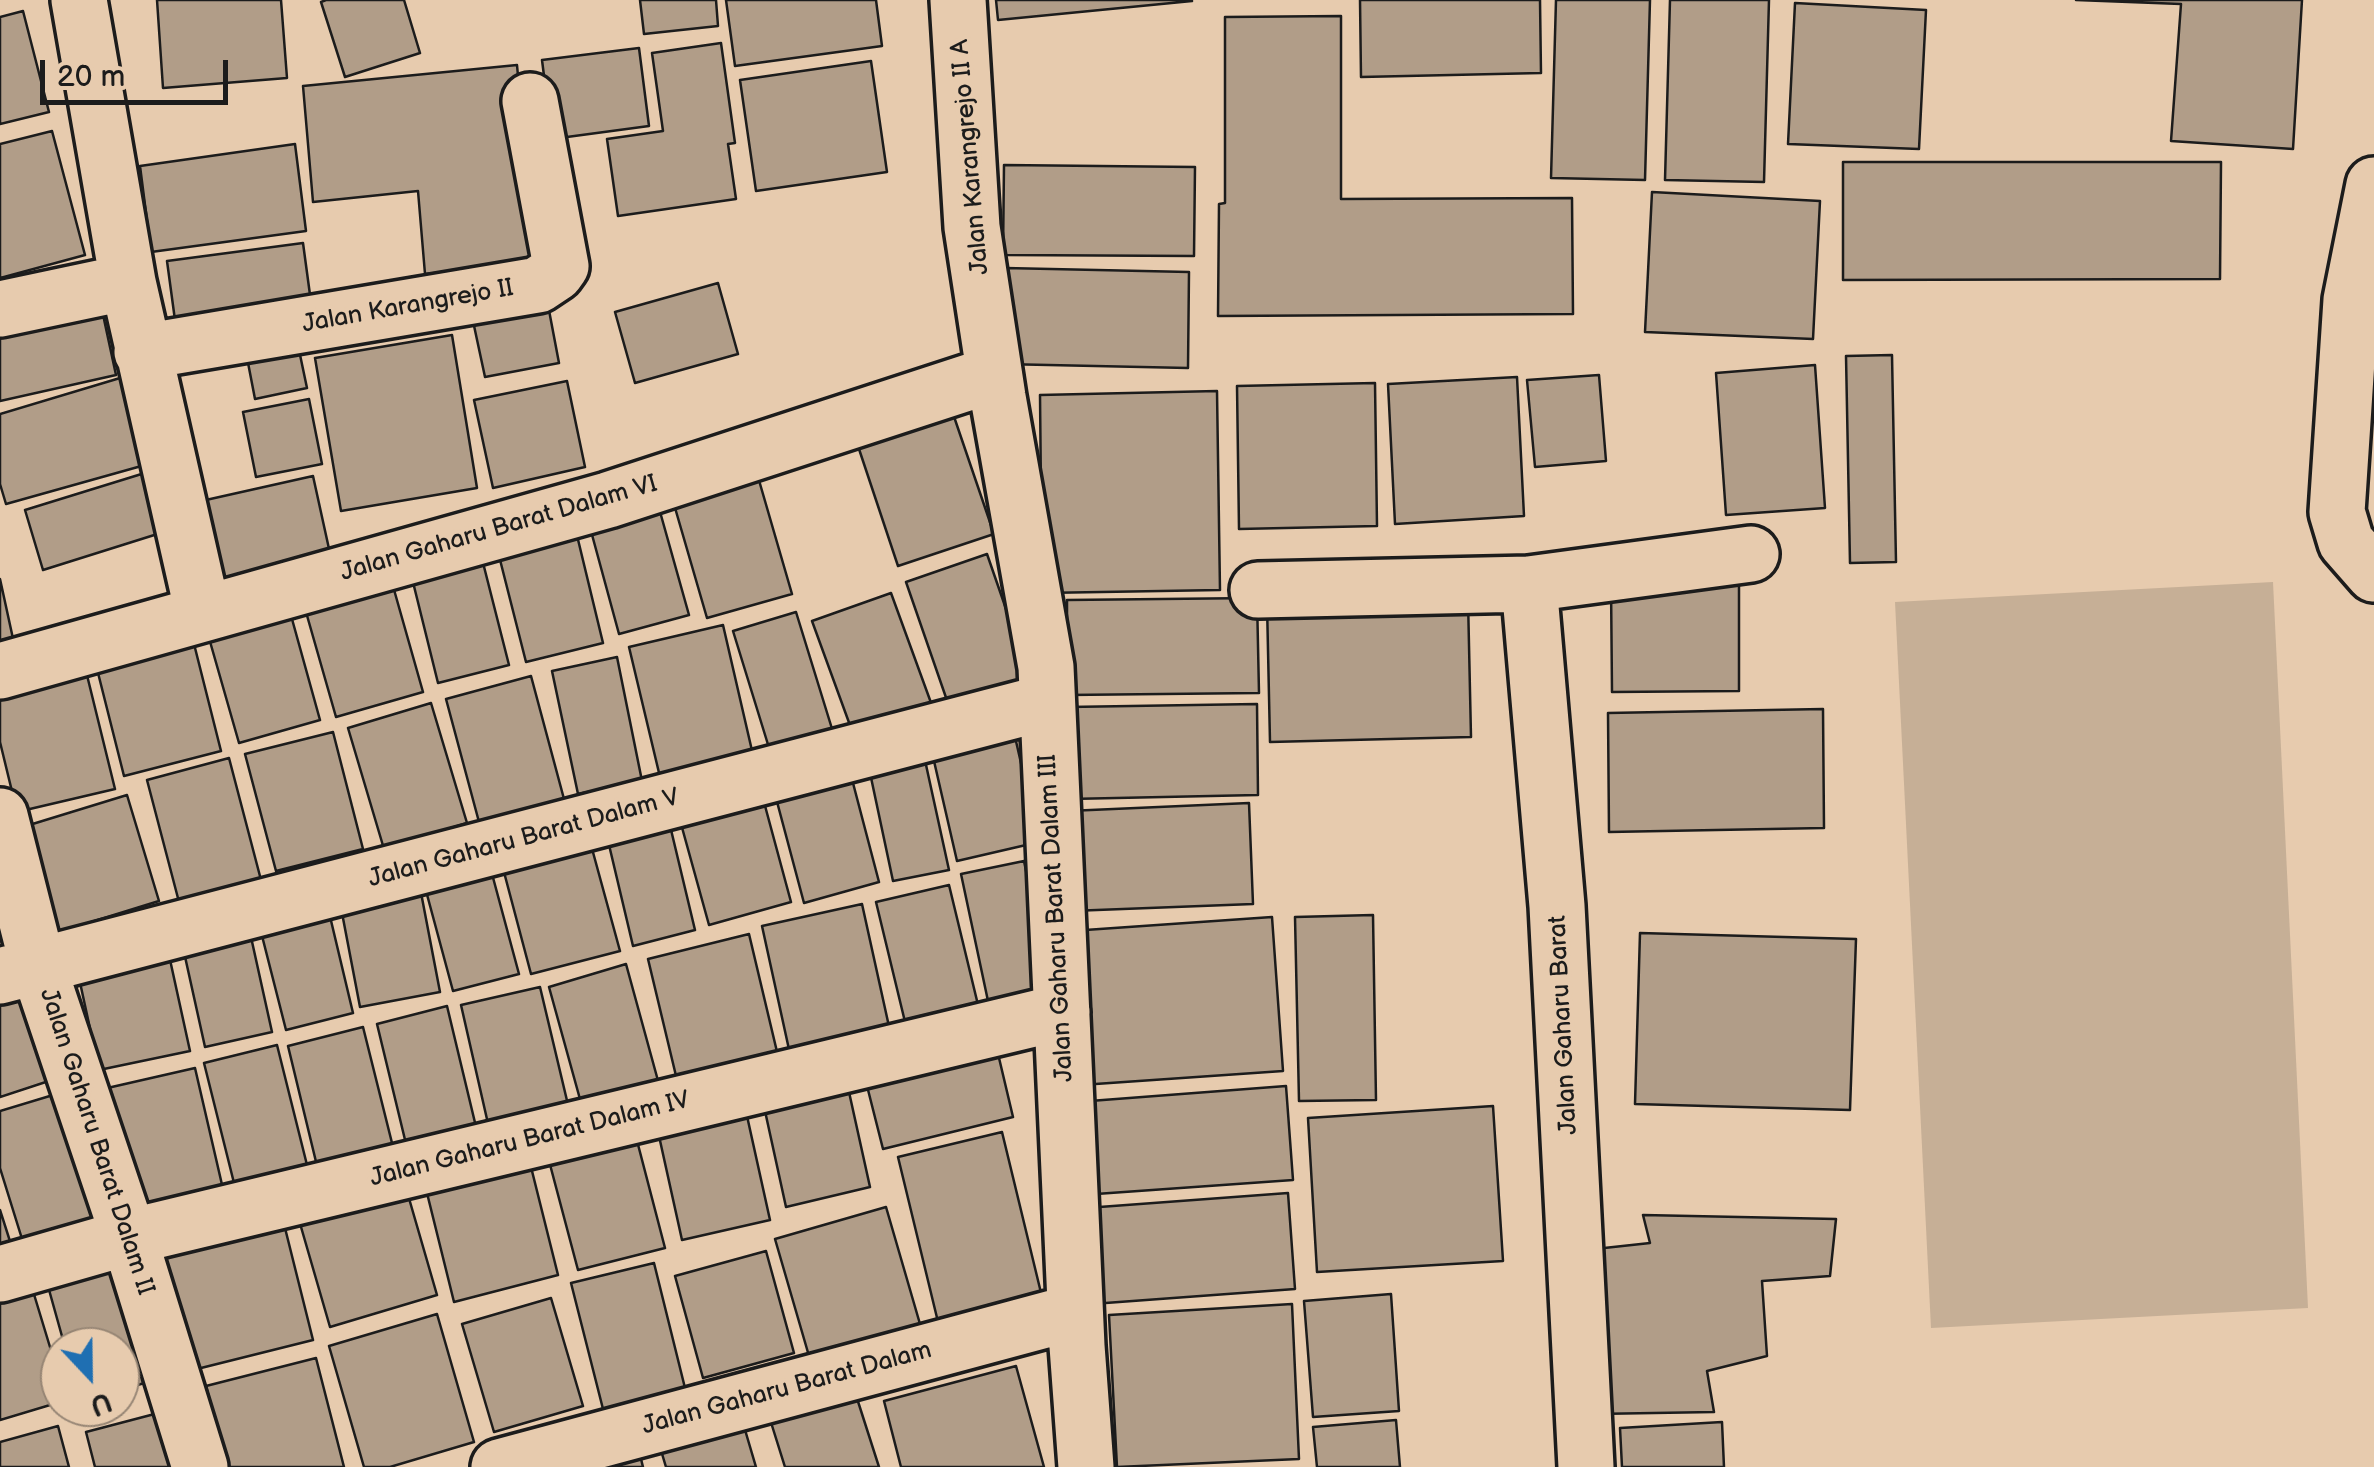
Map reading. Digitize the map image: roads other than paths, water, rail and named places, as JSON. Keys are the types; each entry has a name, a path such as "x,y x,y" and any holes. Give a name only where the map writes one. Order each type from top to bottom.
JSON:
{"street":[{"path":"78,0 142,352 203,613"},
{"name":"Jalan Karangrejo II A","path":"958,0 972,227 994,374"},
{"name":"Jalan Karangrejo II","path":"142,352 538,285 561,266 530,101"},
{"path":"2374,184 2337,512 2346,542 2374,574"},
{"path":"0,309 128,282"},
{"name":"Jalan Gaharu Barat Dalam VI","path":"0,671 608,500 994,374"},
{"name":"Jalan Gaharu Barat Dalam III","path":"994,374 1046,667 1075,1312 1086,1467"},
{"path":"1258,590 1529,584 1751,554"},
{"name":"Jalan Gaharu Barat","path":"1529,584 1558,906 1586,1467"},
{"name":"Jalan Gaharu Barat Dalam V","path":"19,971 1047,702"},
{"name":"Jalan Gaharu Barat Dalam II","path":"0,816 19,971 129,1237 200,1467"},
{"name":"Jalan Gaharu Barat Dalam IV","path":"0,1274 129,1237 1062,1012"},
{"name":"Jalan Gaharu Barat Dalam","path":"499,1467 1075,1312"}]}
